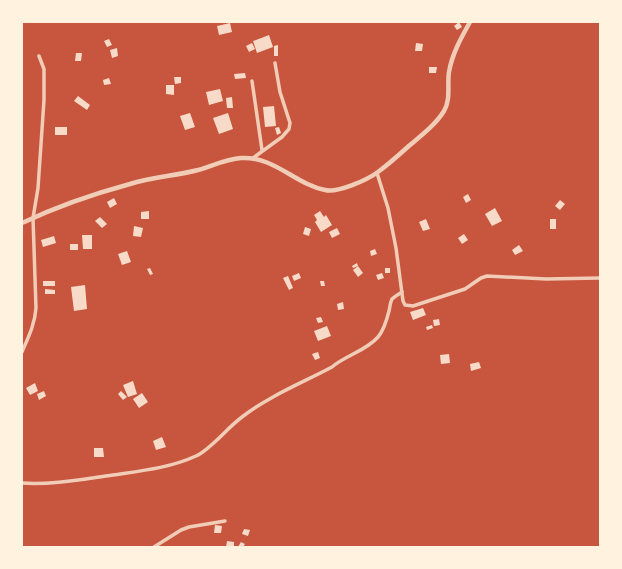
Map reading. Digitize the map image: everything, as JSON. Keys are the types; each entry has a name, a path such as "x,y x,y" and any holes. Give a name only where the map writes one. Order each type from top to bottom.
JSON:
{"street":[{"path":"22,223 76,201 130,184 197,170 240,158 253,158 266,161 309,185 331,191 341,189 377,173 424,133 445,110 447,103 449,72 453,56 470,22"},
{"path":"22,352 34,323 36,308 33,218 38,188 44,100 44,69 39,56"},
{"path":"253,158 287,133 290,123 280,92 275,63"},
{"path":"252,81 262,150"},
{"path":"377,173 388,208 396,248 403,301 405,305 408,306 466,289 481,278 487,276 546,279 600,278"},
{"path":"22,483 35,484 69,482 144,470 175,463 196,456 205,450 242,417 264,401 332,367 340,360 372,342 379,336 383,328 390,302 396,295 402,292"},
{"path":"154,547 185,528 198,524 225,521"}],"building":[{"path":"459,22 462,27 457,30 454,26"},
{"path":"230,23 232,32 219,35 217,26"},
{"path":"269,35 273,47 257,53 253,41"},
{"path":"109,39 112,45 107,47 104,41"},
{"path":"252,43 255,49 249,52 246,46"},
{"path":"416,43 423,44 422,51 415,51"},
{"path":"278,45 278,56 274,56 274,46"},
{"path":"117,48 118,56 112,58 110,50"},
{"path":"76,53 82,53 81,61 75,61"},
{"path":"429,67 437,67 436,73 429,73"},
{"path":"245,73 246,78 235,79 234,74"},
{"path":"174,77 181,77 181,83 175,84"},
{"path":"109,78 111,84 104,85 103,80"},
{"path":"166,85 174,85 174,95 166,94"},
{"path":"220,89 223,101 209,105 206,92"},
{"path":"78,96 90,105 87,110 74,101"},
{"path":"232,97 233,108 227,108 226,98"},
{"path":"274,106 276,126 265,127 263,107"},
{"path":"190,113 195,127 185,130 180,116"},
{"path":"228,113 233,129 219,134 213,118"},
{"path":"55,127 67,127 67,135 55,135"},
{"path":"279,127 281,133 277,135 275,128"},
{"path":"468,194 471,200 466,203 463,197"},
{"path":"114,198 117,204 110,208 107,202"},
{"path":"560,200 565,204 560,210 555,206"},
{"path":"495,208 502,221 492,226 485,214"},
{"path":"149,211 149,219 141,219 141,212"},
{"path":"320,211 324,217 326,215 332,225 321,232 315,222 317,220 314,215"},
{"path":"100,217 107,224 102,228 95,221"},
{"path":"426,219 430,229 423,231 419,222"},
{"path":"550,219 556,219 556,229 550,229"},
{"path":"134,226 143,228 141,237 133,236"},
{"path":"305,227 311,229 309,236 303,234"},
{"path":"337,228 340,234 332,238 329,232"},
{"path":"464,234 468,240 462,244 458,238"},
{"path":"82,235 92,235 92,249 83,249"},
{"path":"54,236 56,243 43,247 41,240"},
{"path":"70,244 78,244 78,250 70,250"},
{"path":"519,245 523,251 515,255 512,250"},
{"path":"375,249 377,254 371,256 370,251"},
{"path":"127,251 131,262 122,265 118,254"},
{"path":"357,263 358,266 353,268 352,266"},
{"path":"358,266 363,273 358,277 353,270"},
{"path":"150,268 153,274 150,275 147,269"},
{"path":"385,268 390,268 390,273 385,273"},
{"path":"299,273 301,278 294,281 292,276"},
{"path":"382,273 384,278 378,280 376,275"},
{"path":"288,276 293,288 289,290 283,278"},
{"path":"43,281 55,281 55,286 43,286"},
{"path":"320,281 324,281 325,286 321,286"},
{"path":"85,285 87,309 74,311 71,287"},
{"path":"45,289 55,290 55,294 45,294"},
{"path":"343,302 344,309 338,310 337,304"},
{"path":"423,308 426,315 413,320 410,312"},
{"path":"321,317 323,322 318,323 316,318"},
{"path":"439,319 440,325 434,326 433,320"},
{"path":"432,325 433,328 427,330 426,327"},
{"path":"327,326 331,336 318,341 314,331"},
{"path":"318,352 320,358 315,360 312,354"},
{"path":"449,354 450,363 441,364 440,355"},
{"path":"479,362 481,368 471,371 470,364"},
{"path":"133,381 137,394 128,397 123,385"},
{"path":"35,383 38,391 30,395 26,388"},
{"path":"44,391 46,396 39,400 37,394"},
{"path":"121,391 127,397 123,400 118,394"},
{"path":"142,393 148,402 139,408 133,399"},
{"path":"162,437 166,447 156,450 153,441"},
{"path":"94,448 103,448 104,457 94,457"},
{"path":"215,525 222,526 221,533 214,533"},
{"path":"244,529 250,530 248,536 242,534"},
{"path":"227,541 234,542 234,547 226,547"},
{"path":"241,542 245,544 243,547 238,547"}]}
